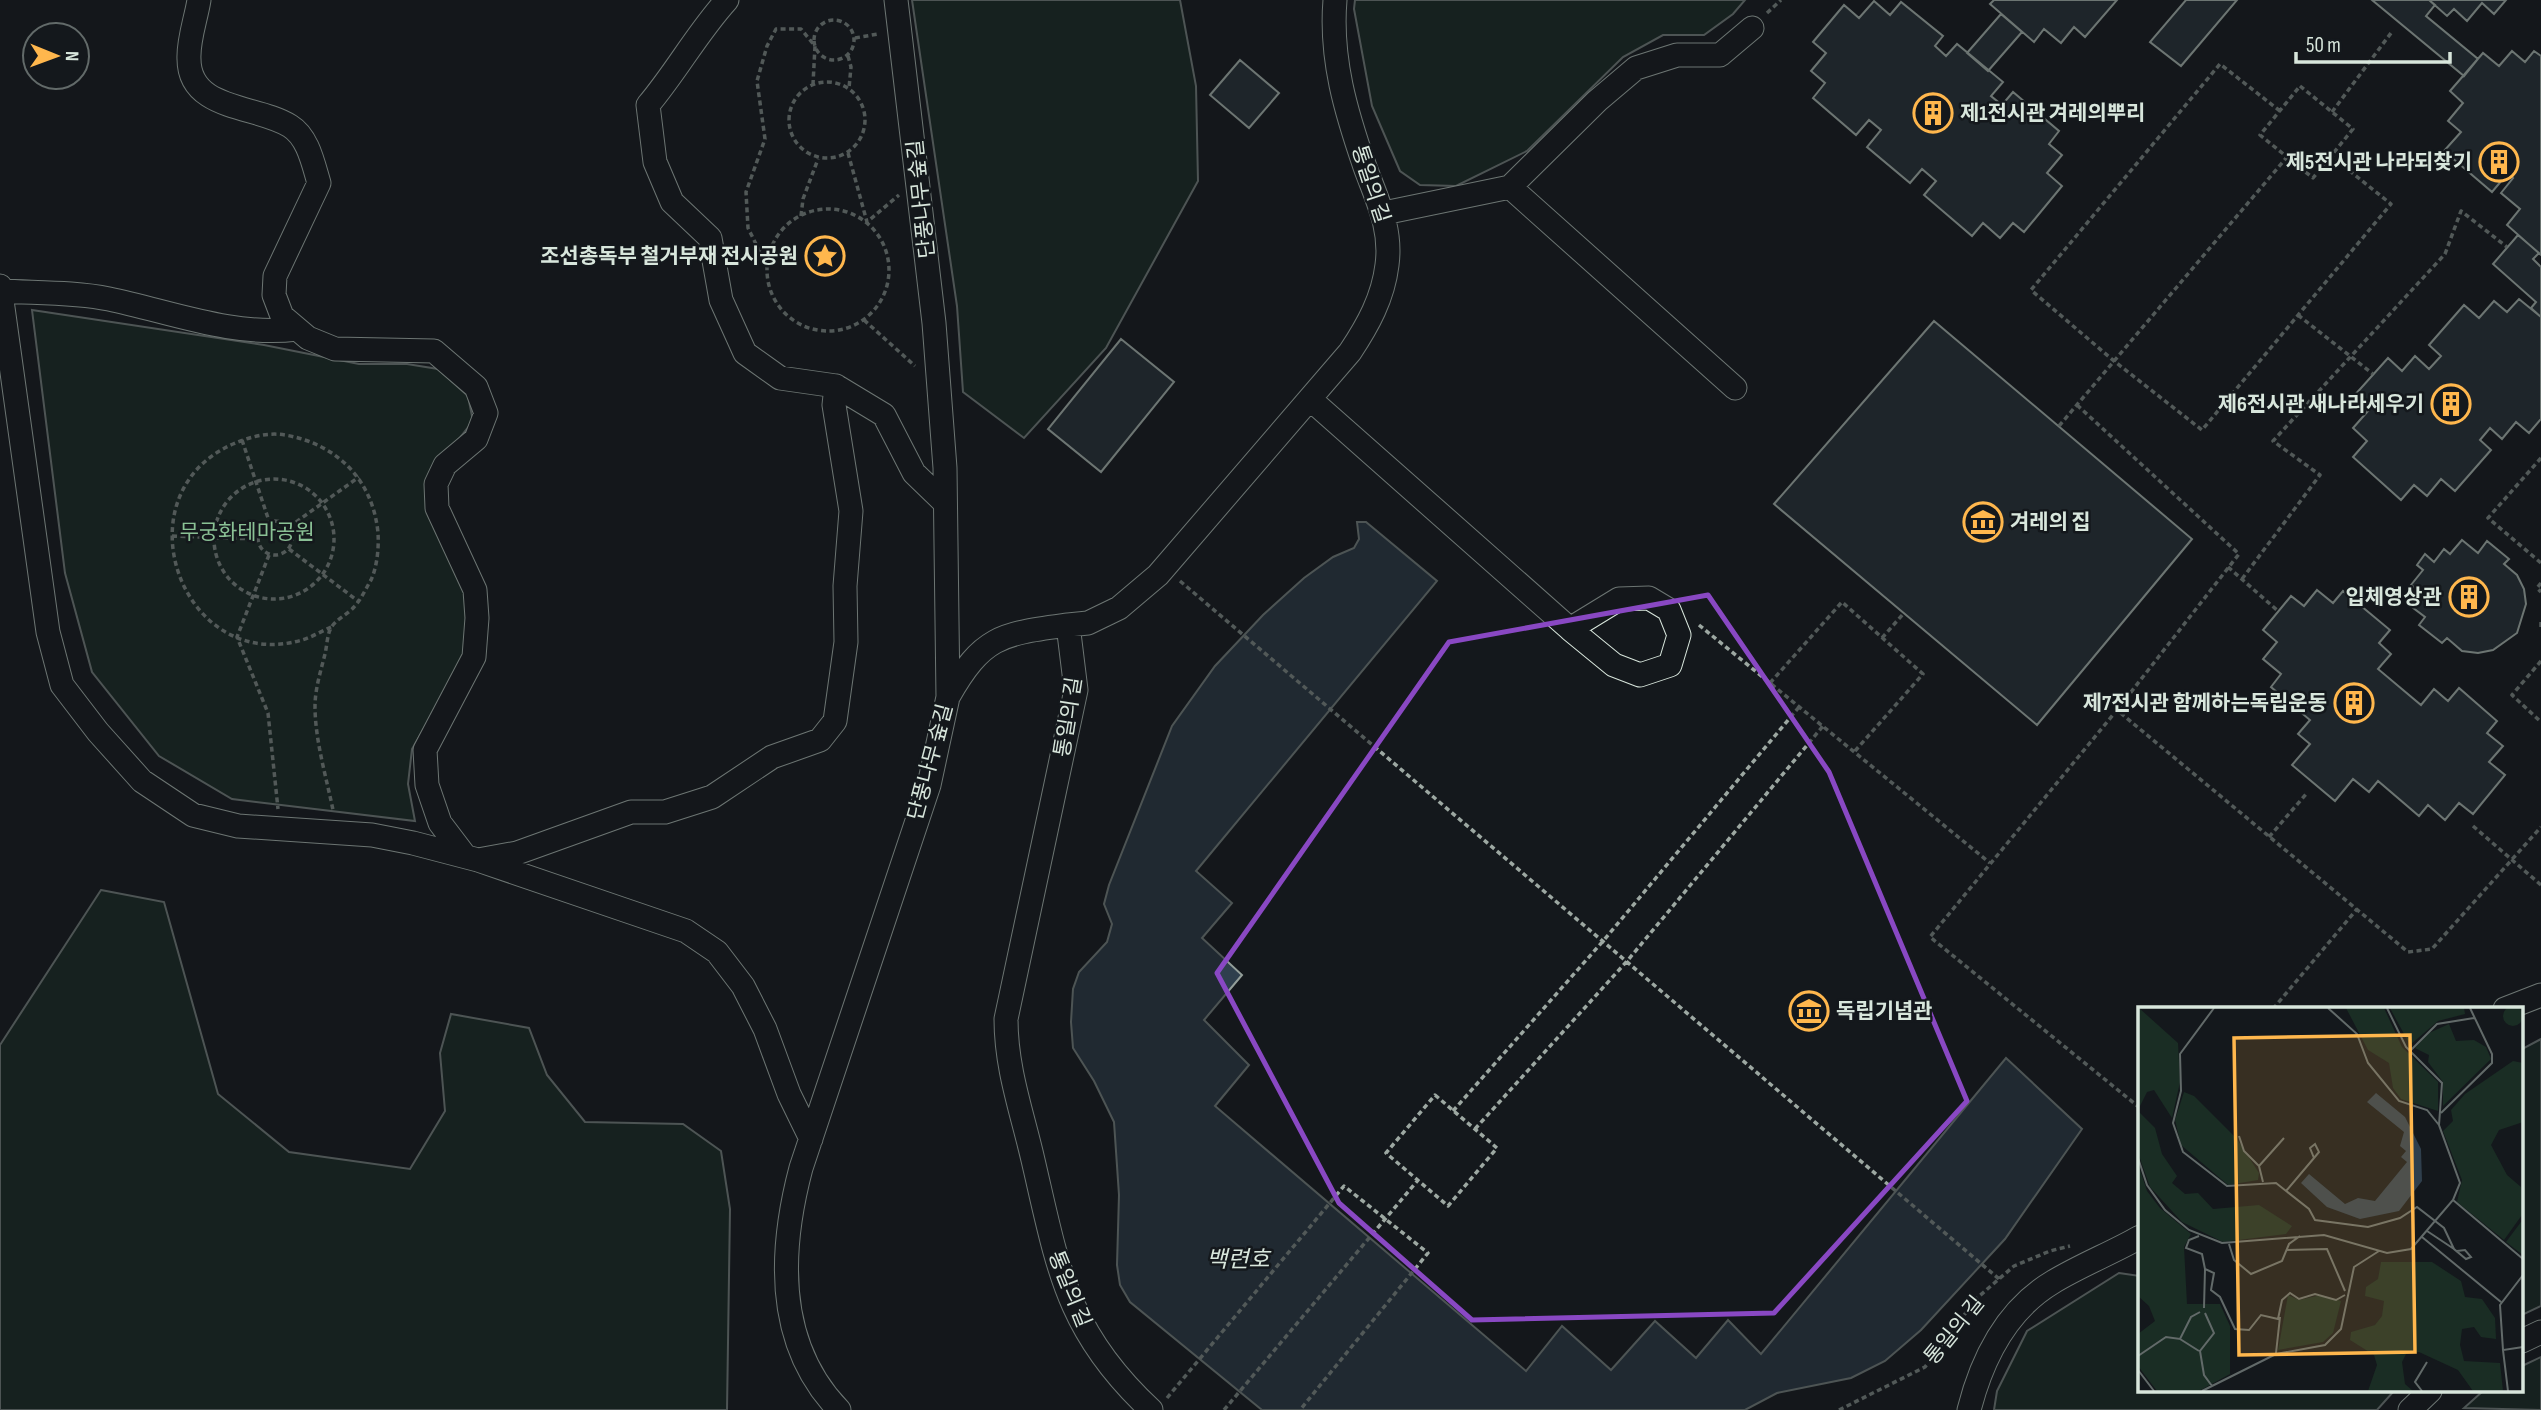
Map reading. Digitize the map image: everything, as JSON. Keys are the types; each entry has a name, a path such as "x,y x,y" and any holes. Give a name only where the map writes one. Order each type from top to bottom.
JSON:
{"street":[{"path":"199,0 188,60 196,83 207,97 291,127 310,151 318,183 283,253 275,276 274,295 282,316 308,338 335,349 434,351 476,387 486,413 476,439 445,465 436,484 437,508 475,590 477,618 474,657 425,750 427,785 440,823 472,858"},
{"path":"727,0 706,23 670,79 648,106 654,162 672,202 710,238 722,300 745,353 780,378 835,386 884,415 914,473 944,502"},
{"name":"단풍나무 숲길","path":"839,1410 823,1393 809,1368 786,1302 788,1230 796,1188 811,1139 929,785 948,697 939,389 919,179 896,0"},
{"name":"통일의 길","path":"1158,1405 1098,1352 1072,1305 1052,1248 1006,1050 1006,1019 1076,690 1068,625 1088,623 1119,608 1164,567 1350,352 1372,317 1383,290 1388,264 1384,213 1347,112 1338,74 1333,43 1335,0"},
{"path":"1384,213 1510,187 1597,101 1636,68 1677,55 1720,55 1752,28"},
{"path":"1510,187 1735,388"},
{"path":"298,329 271,332 196,321 106,298 1,288 48,632 62,685 98,732 142,781 193,815 238,826 372,835 472,858 686,931 717,951 743,986 765,1028 789,1094 811,1139"},
{"path":"472,858 517,853 631,812 665,812 712,797 772,757 820,740 828,730 835,720 846,642 845,586 851,511 834,405 835,386"},
{"path":"1310,399 1570,629"},
{"path":"948,697 961,674 994,639 1014,632 1068,625"},
{"path":"2510,1007 2541,995"},
{"path":"1969,1410 1979,1371 1994,1340 2016,1314 2050,1284 2138,1238"},
{"path":"2524,1340 2541,1332"},
{"path":"2412,1409 2429,1392"}],"path":[{"path":"813,84 819,26 838,20 853,32 854,44 848,55 851,67 849,88"},
{"path":"769,254 759,250 748,228 746,192 765,139 758,81 767,46 776,29 801,30 829,59 848,55"},
{"path":"2332,112 2391,33"},
{"path":"2280,111 2220,64 2031,290 2114,361 2202,430 2391,204 2331,156"},
{"path":"837,83 858,96 866,119 858,144 849,153 836,158 818,159 799,147 789,123 795,99 813,84 837,83"},
{"path":"2300,86 2353,129 2313,178 2260,135 2280,111 2300,86"},
{"path":"849,153 867,222 884,246 890,276 884,295 864,320 838,331 818,331 799,324 783,311 772,294 767,274 769,254 777,236 801,216 829,208 849,212 867,222"},
{"path":"2059,426 2287,157"},
{"path":"801,216 803,200 818,159"},
{"path":"867,222 919,179"},
{"path":"2242,579 2320,475 2273,441 2445,254 2461,211 2507,247"},
{"path":"2298,316 2373,374"},
{"path":"864,320 939,389"},
{"path":"2077,405 2239,554 2117,709 1930,937 2138,1106"},
{"path":"281,434 313,441 341,458 359,477 376,513 379,545 372,577 358,601 331,627 301,640 269,644 237,637 208,620 187,596 174,566 171,536 177,501 194,472 218,450 242,440 281,434"},
{"path":"242,440 269,522"},
{"path":"2541,458 2488,518 2541,563"},
{"path":"288,528 359,477"},
{"path":"274,478 293,481 310,490 323,503 332,520 335,539 332,558 323,575 309,589 292,597 272,600 253,596 237,587 224,573 216,556 214,538 217,519 226,503 239,490 256,481 274,478"},
{"path":"269,522 280,522 288,528 292,538 289,548 280,555 270,555 261,549 257,539 260,528 269,522"},
{"path":"171,536 257,539"},
{"path":"289,548 358,601"},
{"path":"270,555 237,637 268,713 274,744 278,829"},
{"path":"1164,567 1890,1183 1999,1279"},
{"path":"2228,567 2278,611"},
{"path":"2541,583 2537,588 2541,592"},
{"path":"1770,683 1842,602 1923,674 1854,752"},
{"path":"1882,638 1904,613"},
{"path":"1689,617 1990,863"},
{"path":"331,627 315,705 322,758 338,833"},
{"path":"2541,661 2512,695 2541,722"},
{"path":"1453,1111 1604,940 1799,707"},
{"path":"2117,709 2408,952 2432,950 2541,827"},
{"path":"1475,1129 1628,960 1823,726"},
{"path":"2269,836 2307,793"},
{"path":"2473,825 2541,885"},
{"path":"2275,1007 2357,909"},
{"path":"1435,1095 1453,1111 1497,1148 1448,1206 1386,1153 1435,1095"},
{"path":"1224,1410 1418,1180"},
{"path":"1158,1405 1197,1363 1345,1186 1428,1253 1300,1410"},
{"name":"통일의 길","path":"1839,1410 1925,1367 1977,1298 2014,1266 2061,1248 2082,1244 2098,1250 2102,1256"}],"highlighted area":[{"path":"1708,595 1829,772 1967,1101 1774,1313 1472,1320 1339,1203 1217,973 1449,642"}],"green space":[{"path":"912,0 1180,0 1196,86 1198,181 1106,348 1024,438 963,392 957,306"},
{"path":"1355,0 1745,0 1733,14 1704,35 1663,35 1623,57 1527,151 1456,186 1420,185 1400,171 1372,106 1354,9"},
{"name":"무궁화테마공원","path":"32,310 264,345 359,364 407,364 438,369 468,396 473,421 432,473 468,603 464,660 412,749 408,784 415,821 232,799 159,756 92,672 65,573"},
{"path":"101,890 164,902 218,1094 289,1152 410,1169 445,1111 440,1053 451,1014 529,1028 547,1075 585,1122 683,1124 721,1151 730,1209 727,1410 0,1410 0,1045"},
{"path":"2541,1039 2541,1306 2524,1314 2524,1048"},
{"path":"2119,1273 2138,1276 2138,1392 2393,1392 2377,1410 1994,1410 1997,1391 2027,1331"},
{"path":"2541,1357 2541,1410 2464,1408 2482,1392 2524,1392 2524,1365"}],"water":[{"name":"백련호","path":"1357,522 1366,522 1437,581 1196,871 1232,903 1202,938 1242,975 1204,1020 1249,1065 1215,1106 1526,1371 1562,1326 1611,1370 1655,1321 1696,1358 1728,1320 1761,1354 2006,1058 2082,1129 2005,1239 1921,1330 1885,1361 1851,1378 1777,1393 1745,1410 1262,1410 1130,1302 1120,1285 1117,1265 1119,1195 1114,1122 1094,1081 1073,1048 1073,989 1079,972 1107,942 1112,924 1104,904 1109,885 1172,726 1215,666 1263,615 1304,578 1333,557 1354,548 1359,539"}],"building":[{"path":"1994,0 2117,0 2085,37 2074,27 2061,43 2044,29 2034,42 1990,4"},
{"path":"2186,0 2237,0 2181,66 2150,42"},
{"path":"2372,0 2429,0 2435,5 2426,16 2478,59 2464,76"},
{"path":"2429,0 2506,0 2494,14 2482,3 2467,21 2454,9 2447,16"},
{"name":"제1전시관 겨레의뿌리","path":"1874,1 1890,15 1901,2 1943,36 1935,46 1946,56 1957,44 2003,82 1991,96 2002,105 2013,92 2059,131 2049,144 2062,155 2047,173 2062,186 2024,232 2013,223 2000,238 1983,223 1972,236 1924,195 1936,181 1922,169 1910,183 1867,147 1881,130 1869,120 1856,135 1813,98 1825,83 1811,71 1826,53 1813,42 1844,5 1859,18"},
{"path":"2001,14 2022,32 1988,71 1967,53"},
{"name":"제5전시관 나라되찾기","path":"2512,51 2525,62 2534,51 2541,56 2541,255 2507,225 2520,209 2501,193 2513,178 2508,173 2492,192 2444,151 2461,132 2448,121 2463,103 2450,91 2483,53 2499,66"},
{"path":"1240,60 1279,93 1249,128 1210,95"},
{"path":"2518,235 2539,253 2533,259 2541,267 2541,317 2531,308 2536,302 2493,264"},
{"name":"제6전시관 새나라세우기","path":"2519,299 2541,317 2541,419 2529,433 2516,422 2502,439 2490,428 2480,440 2491,450 2455,491 2441,479 2427,496 2414,485 2401,500 2353,457 2367,441 2353,428 2368,411 2353,397 2388,358 2402,371 2415,356 2429,369 2441,356 2429,345 2464,305 2479,318 2494,301 2507,312"},
{"name":"겨레의 집","path":"1934,321 2192,539 2037,725 1774,504"},
{"path":"1121,339 1174,382 1101,472 1048,429"},
{"name":"입체영상관","path":"2462,540 2478,553 2487,541 2509,559 2504,564 2517,575 2524,589 2526,604 2517,633 2493,650 2478,653 2462,651 2447,638 2442,643 2419,625 2425,617 2408,604 2419,591 2411,585 2423,570 2417,565 2425,554 2434,562 2444,549 2450,554"},
{"name":"제7전시관 함께하는독립운동","path":"2317,590 2333,603 2343,591 2390,630 2379,643 2391,654 2378,669 2421,705 2434,689 2448,701 2459,688 2497,721 2487,733 2503,746 2489,762 2505,775 2473,814 2459,803 2445,820 2428,805 2419,816 2378,781 2369,792 2353,779 2335,801 2292,765 2310,744 2298,734 2310,720 2271,687 2281,674 2263,659 2277,642 2263,630 2291,596 2304,606"}],"place":[{"name":"제1전시관 겨레의뿌리","path":"1933,113"},
{"name":"제5전시관 나라되찾기","path":"2499,162"},
{"name":"조선총독부 철거부재 전시공원","path":"825,256"},
{"name":"제6전시관 새나라세우기","path":"2451,404"},
{"name":"겨레의 집","path":"1983,522"},
{"name":"입체영상관","path":"2469,597"},
{"name":"제7전시관 함께하는독립운동","path":"2354,703"},
{"name":"독립기념관","path":"1809,1011"}]}
